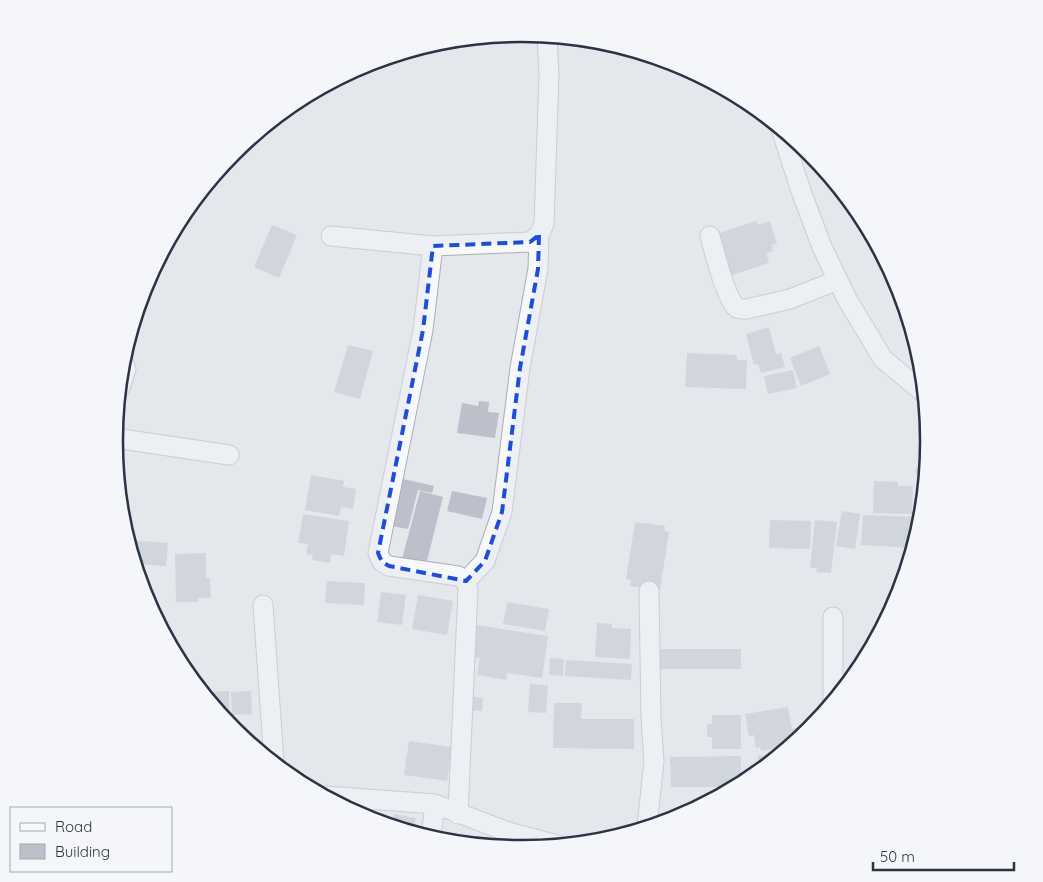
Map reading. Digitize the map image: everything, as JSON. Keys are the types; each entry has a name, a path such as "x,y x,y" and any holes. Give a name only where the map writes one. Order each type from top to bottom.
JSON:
{"street":[{"path":"466,581 485,561 502,512 520,368 538,269 539,235 544,224 547,43"},
{"path":"785,142 822,247 847,300 883,359 917,387"},
{"path":"331,236 433,246 530,242 539,235"},
{"path":"710,236 734,306 740,309 790,299 838,280"},
{"path":"433,246 423,330 378,553 382,562 389,566 458,576 466,581 468,588 458,814"},
{"path":"123,439 228,455"},
{"path":"648,819 654,761 649,591"},
{"path":"263,605 273,752"},
{"path":"833,617 834,689"},
{"path":"344,797 435,804 508,832 536,839"},
{"path":"432,829 435,804"}],"highlighted area":[{"path":"539,235 538,269 520,368 502,512 485,561 466,581 389,566 382,562 378,553 423,330 433,246 530,242"}],"building":[{"path":"756,221 758,225 770,221 777,244 772,245 773,251 766,253 769,263 729,276 716,234"},
{"path":"272,225 297,235 279,278 254,267"},
{"path":"769,327 776,354 781,353 785,367 761,373 758,364 754,365 746,334"},
{"path":"348,345 373,351 360,399 334,392"},
{"path":"819,346 830,374 801,386 790,358"},
{"path":"687,353 737,355 737,360 747,360 746,389 685,387"},
{"path":"793,370 797,388 768,394 764,376"},
{"path":"479,401 489,402 488,412 499,413 495,438 457,433 462,403 478,406"},
{"path":"919,468 918,481 915,469"},
{"path":"311,475 344,481 343,487 356,489 353,509 341,507 339,516 305,510"},
{"path":"403,479 434,486 432,493 418,490 408,529 392,526"},
{"path":"874,481 898,482 898,486 913,486 912,514 873,513"},
{"path":"420,491 443,497 426,565 402,559"},
{"path":"452,491 487,498 482,519 447,511"},
{"path":"842,511 860,514 855,549 836,546"},
{"path":"303,514 349,521 344,556 331,554 330,563 312,560 313,555 306,554 308,544 298,543"},
{"path":"863,515 912,517 905,548 861,545"},
{"path":"770,520 811,521 810,549 769,548"},
{"path":"815,520 837,522 831,573 816,572 817,568 810,568"},
{"path":"635,522 665,526 664,531 669,532 660,590 630,586 631,580 626,579"},
{"path":"136,541 168,543 166,566 143,564"},
{"path":"206,553 206,578 210,578 211,598 198,598 198,602 176,602 175,554"},
{"path":"327,581 365,583 364,605 325,603"},
{"path":"381,592 406,595 402,625 377,622"},
{"path":"418,595 453,601 447,635 412,629"},
{"path":"507,602 549,609 545,631 503,624"},
{"path":"597,623 612,624 612,628 631,629 630,659 595,657"},
{"path":"476,625 548,636 542,678 507,673 506,680 477,675 480,658 471,657"},
{"path":"656,649 741,649 741,669 655,669"},
{"path":"550,658 564,659 563,676 549,675"},
{"path":"566,660 632,664 631,680 565,676"},
{"path":"530,684 548,685 546,713 528,712"},
{"path":"229,691 230,712 222,704 212,692"},
{"path":"251,691 252,714 232,715 231,692"},
{"path":"470,696 483,698 482,711 468,710"},
{"path":"554,703 582,703 581,719 634,719 634,749 553,748"},
{"path":"788,707 792,729 797,729 775,749 761,751 760,747 756,748 754,735 749,736 745,714"},
{"path":"712,715 741,715 741,749 712,749 712,737 707,737 707,724 712,724"},
{"path":"409,741 452,747 447,781 404,775"},
{"path":"741,756 741,773 719,787 671,787 670,757"},
{"path":"758,756 766,756 758,761"},
{"path":"394,814 416,818 415,825 393,818"}]}
